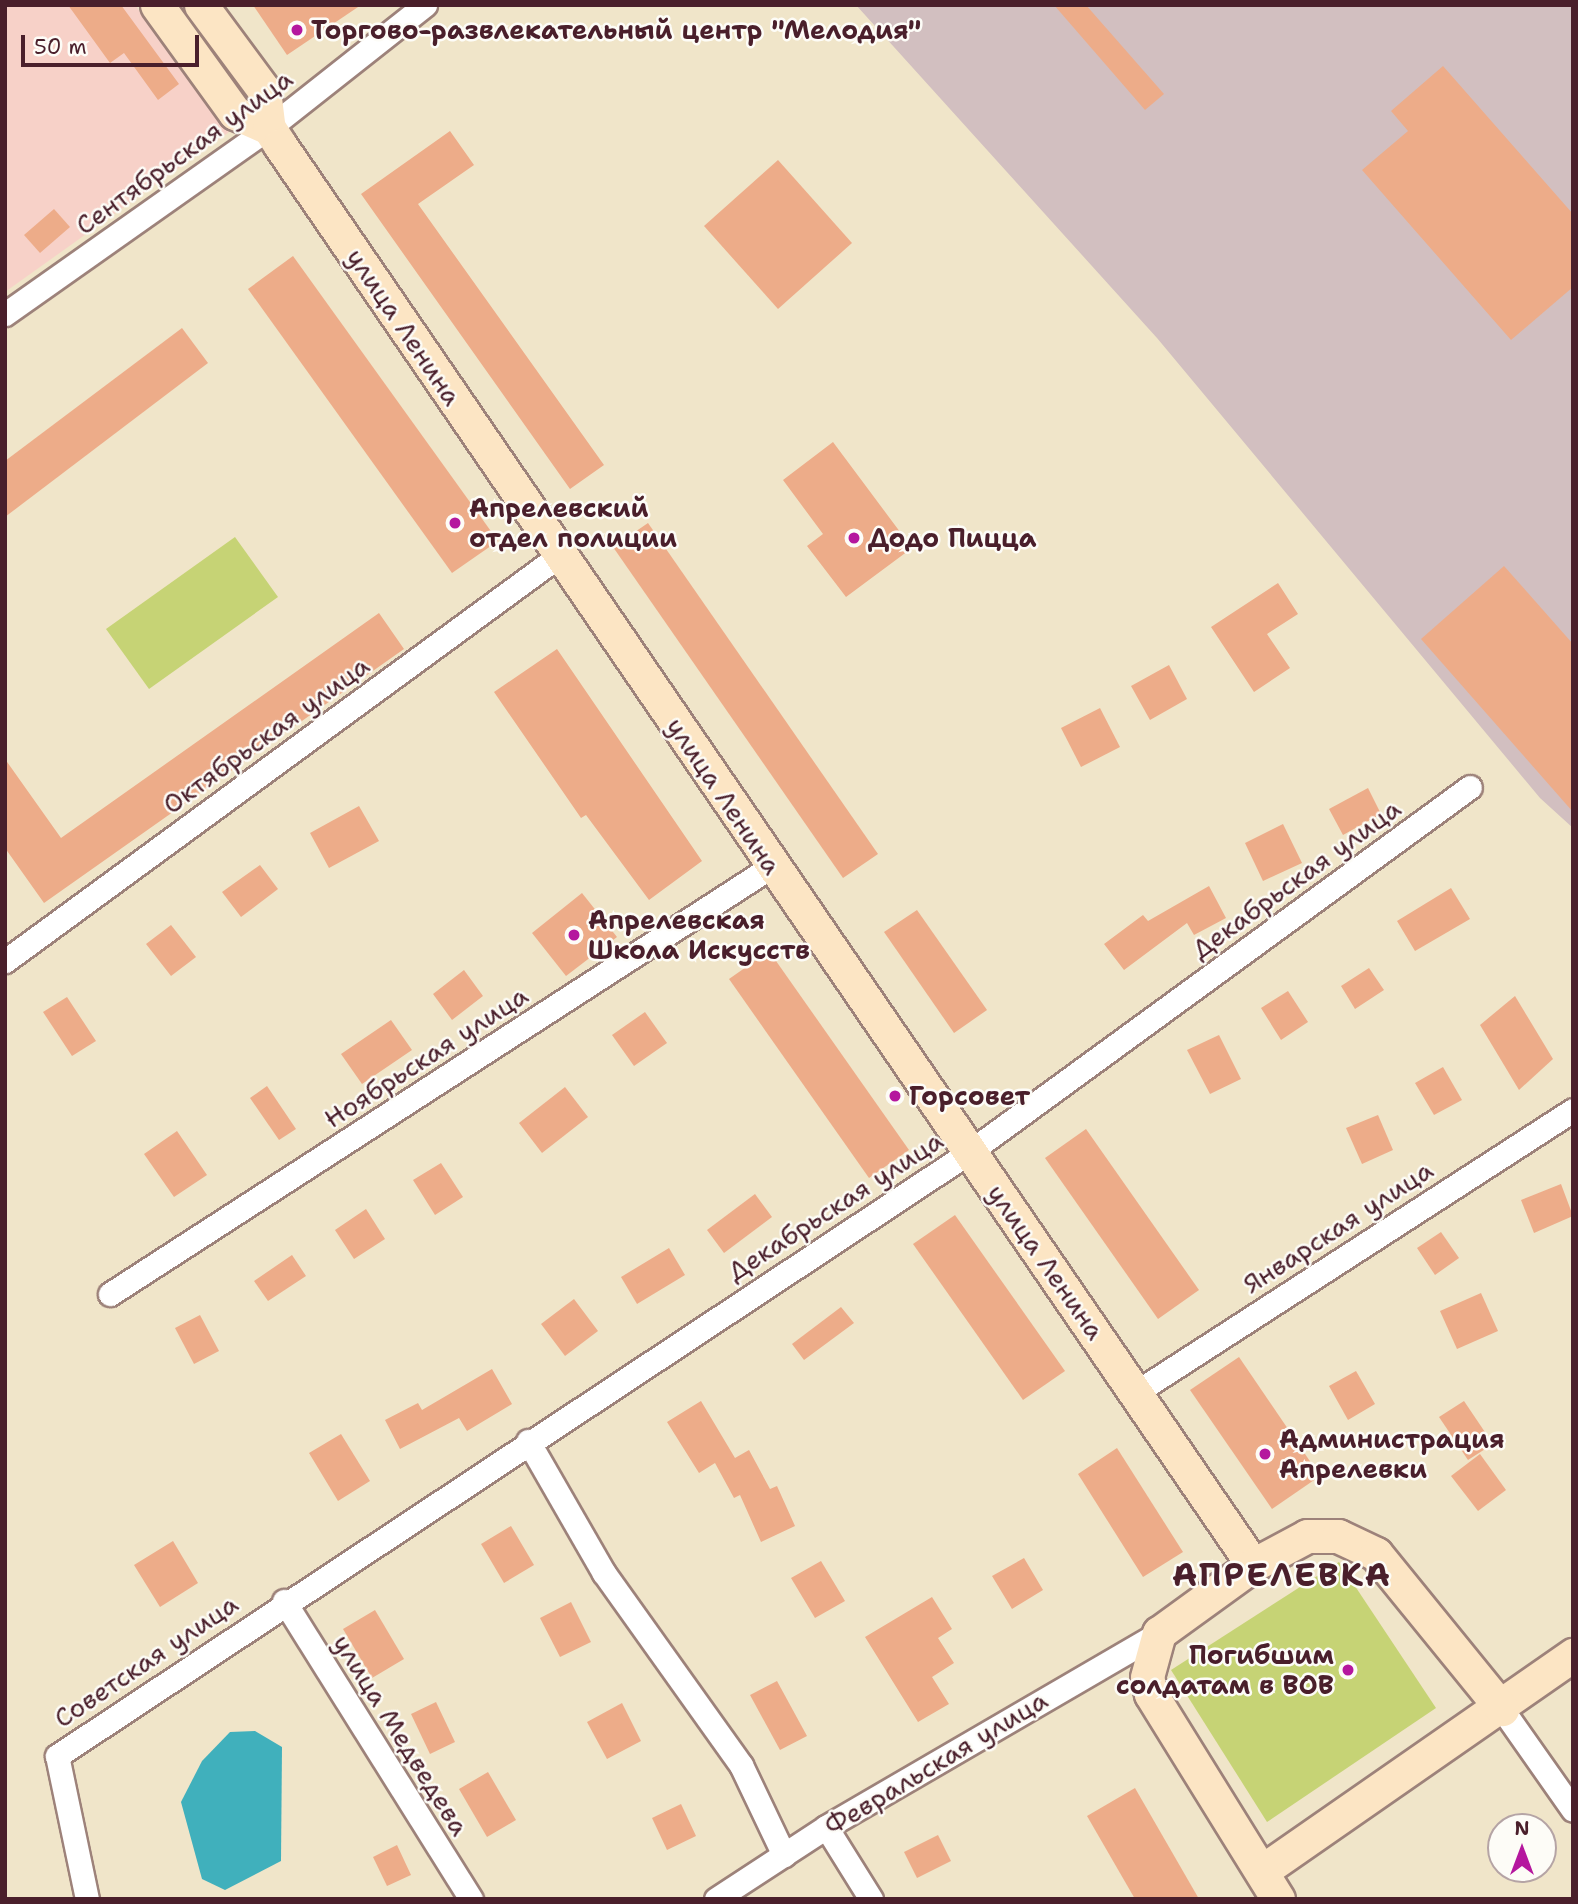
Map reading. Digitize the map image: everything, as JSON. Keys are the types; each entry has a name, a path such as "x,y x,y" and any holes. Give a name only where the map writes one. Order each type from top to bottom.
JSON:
{"street":[{"path":"157,5 235,113 269,128"},
{"name":"улица Ленина","path":"201,5 264,90 269,128 968,1153 1253,1565"},
{"name":"Сентябрьская улица","path":"5,314 269,128 425,5"},
{"name":"Октябрьская улица","path":"5,961 559,555"},
{"name":"Декабрьская улица","path":"284,1601 968,1153 1470,787"},
{"name":"Ноябрьская улица","path":"110,1294 772,866"},
{"name":"Январская улица","path":"1135,1393 1573,1110"},
{"path":"528,1441 604,1573 741,1765 784,1855"},
{"path":"1573,1655 1502,1709 1270,1885 1151,1694 1147,1677 1159,1633 1253,1565 1307,1536 1338,1536 1376,1553 1502,1709 1573,1810"},
{"name":"Советская улица","path":"87,1899 57,1756 284,1601"},
{"name":"улица Медведева","path":"284,1601 471,1899"},
{"name":"Февральская улица","path":"716,1899 826,1827 1159,1633"},
{"path":"826,1827 871,1899"}],"shaded area":[{"path":"5,5 135,5 229,132 5,292"},
{"path":"856,5 1573,5 1573,828 1540,798 1157,338"}],"green space":[{"path":"235,537 278,597 149,689 106,629"},
{"path":"1339,1562 1436,1708 1267,1822 1171,1670"}],"water":[{"path":"255,1731 282,1747 281,1861 225,1890 202,1879 181,1802 202,1761 230,1732"}],"building":[{"path":"68,5 121,5 179,84 158,100 124,53 110,63"},
{"name":"Торгово-развлекательный центр \"Мелодия\"","path":"253,5 361,5 287,55"},
{"path":"1054,5 1086,5 1164,94 1145,110"},
{"path":"1443,66 1573,214 1573,287 1511,340 1362,170 1408,131 1391,111"},
{"path":"450,131 474,165 418,204 604,465 570,489 361,194"},
{"path":"778,160 852,243 778,309 704,226"},
{"path":"54,209 70,227 40,253 24,235"},
{"path":"293,256 498,541 452,573 248,289"},
{"path":"182,328 208,363 5,517 5,461"},
{"path":"833,442 912,548 846,597 807,546 823,534 783,480"},
{"path":"648,523 878,854 843,878 613,547"},
{"path":"1504,566 1573,644 1573,812 1421,639"},
{"path":"1278,583 1298,614 1267,634 1290,668 1254,692 1211,627"},
{"path":"379,613 404,649 44,903 5,848 5,759 61,838"},
{"path":"557,649 702,861 649,900 586,815 581,818 494,692"},
{"path":"1169,665 1187,699 1150,720 1131,686"},
{"path":"1100,708 1120,747 1081,767 1061,728"},
{"path":"1368,788 1381,814 1343,835 1329,809"},
{"path":"359,806 379,841 329,868 310,833"},
{"path":"1283,824 1302,863 1263,881 1245,843"},
{"path":"260,865 278,889 241,917 222,892"},
{"path":"1209,886 1226,918 1194,935 1187,923 1124,970 1104,944 1143,915 1148,921"},
{"path":"1451,888 1470,919 1415,951 1397,921"},
{"name":"Апрелевская Школа Искусств","path":"582,893 617,937 566,976 532,933"},
{"path":"917,910 987,1010 954,1033 884,932"},
{"path":"171,925 196,957 171,976 146,944"},
{"path":"769,951 909,1150 869,1178 729,979"},
{"path":"1369,968 1384,990 1355,1009 1341,986"},
{"path":"464,970 483,996 452,1020 433,994"},
{"path":"1288,991 1308,1022 1281,1040 1261,1008"},
{"path":"1515,996 1553,1059 1519,1090 1480,1025"},
{"path":"67,997 96,1041 72,1056 43,1012"},
{"path":"645,1012 667,1043 634,1066 612,1035"},
{"path":"391,1020 412,1050 362,1084 341,1054"},
{"path":"1219,1035 1241,1079 1210,1094 1187,1050"},
{"path":"1443,1067 1462,1100 1434,1115 1415,1083"},
{"path":"267,1086 296,1129 279,1140 250,1098"},
{"path":"565,1087 588,1117 542,1153 519,1123"},
{"path":"1378,1115 1393,1150 1362,1164 1346,1128"},
{"path":"1086,1129 1199,1290 1158,1319 1045,1158"},
{"path":"177,1131 207,1175 174,1197 144,1154"},
{"path":"441,1163 463,1197 435,1215 413,1180"},
{"path":"1561,1184 1573,1216 1534,1233 1521,1200"},
{"path":"755,1194 772,1217 724,1253 707,1230"},
{"path":"366,1209 385,1239 354,1259 335,1230"},
{"path":"955,1215 1065,1371 1023,1400 913,1244"},
{"path":"1441,1232 1459,1258 1435,1275 1417,1248"},
{"path":"669,1248 685,1275 637,1304 621,1277"},
{"path":"292,1255 306,1276 268,1301 254,1281"},
{"path":"1481,1293 1498,1331 1457,1349 1440,1311"},
{"path":"574,1299 598,1331 565,1356 541,1324"},
{"path":"841,1307 854,1323 804,1360 792,1344"},
{"path":"200,1315 219,1351 194,1364 175,1328"},
{"path":"1239,1357 1320,1476 1272,1509 1190,1390"},
{"path":"492,1369 512,1404 467,1431 459,1418 400,1449 385,1420 418,1403 422,1410"},
{"path":"1356,1371 1375,1404 1348,1420 1329,1386"},
{"path":"701,1401 735,1458 749,1450 770,1489 777,1486 795,1526 761,1542 740,1495 734,1498 715,1463 699,1473 667,1422"},
{"path":"1464,1401 1493,1444 1468,1460 1439,1417"},
{"path":"341,1434 370,1481 338,1501 309,1453"},
{"path":"1117,1448 1183,1552 1143,1577 1078,1474"},
{"path":"1480,1454 1506,1490 1478,1511 1451,1476"},
{"path":"511,1526 534,1565 504,1583 481,1544"},
{"path":"173,1541 198,1583 160,1607 134,1565"},
{"path":"1024,1558 1043,1590 1012,1609 992,1576"},
{"path":"821,1561 845,1601 815,1618 791,1578"},
{"path":"932,1597 952,1629 938,1638 954,1663 932,1677 949,1704 918,1722 865,1637"},
{"path":"571,1602 591,1642 560,1657 540,1618"},
{"path":"375,1610 404,1659 372,1678 343,1629"},
{"path":"777,1681 807,1736 780,1750 750,1695"},
{"path":"436,1702 455,1742 430,1754 411,1714"},
{"path":"622,1703 641,1741 607,1759 587,1722"},
{"path":"488,1772 516,1820 487,1837 459,1789"},
{"path":"1135,1788 1199,1899 1135,1899 1087,1816"},
{"path":"681,1804 696,1836 667,1850 652,1818"},
{"path":"938,1835 951,1861 917,1878 904,1852"},
{"path":"397,1845 411,1875 387,1886 373,1857"}],"place":[{"name":"Торгово-развлекательный центр \"Мелодия\"","path":"297,30"},
{"name":"Апрелевский отдел полиции","path":"455,523"},
{"name":"Додо Пицца","path":"854,538"},
{"name":"Апрелевская Школа Искусств","path":"574,935"},
{"name":"Горсовет","path":"895,1096"},
{"name":"Администрация Апрелевки","path":"1265,1454"},
{"name":"Погибшим солдатам в ВОВ","path":"1348,1670"}],"district":[{"name":"АПРЕЛЕВКА","path":"1282,1575"}]}
